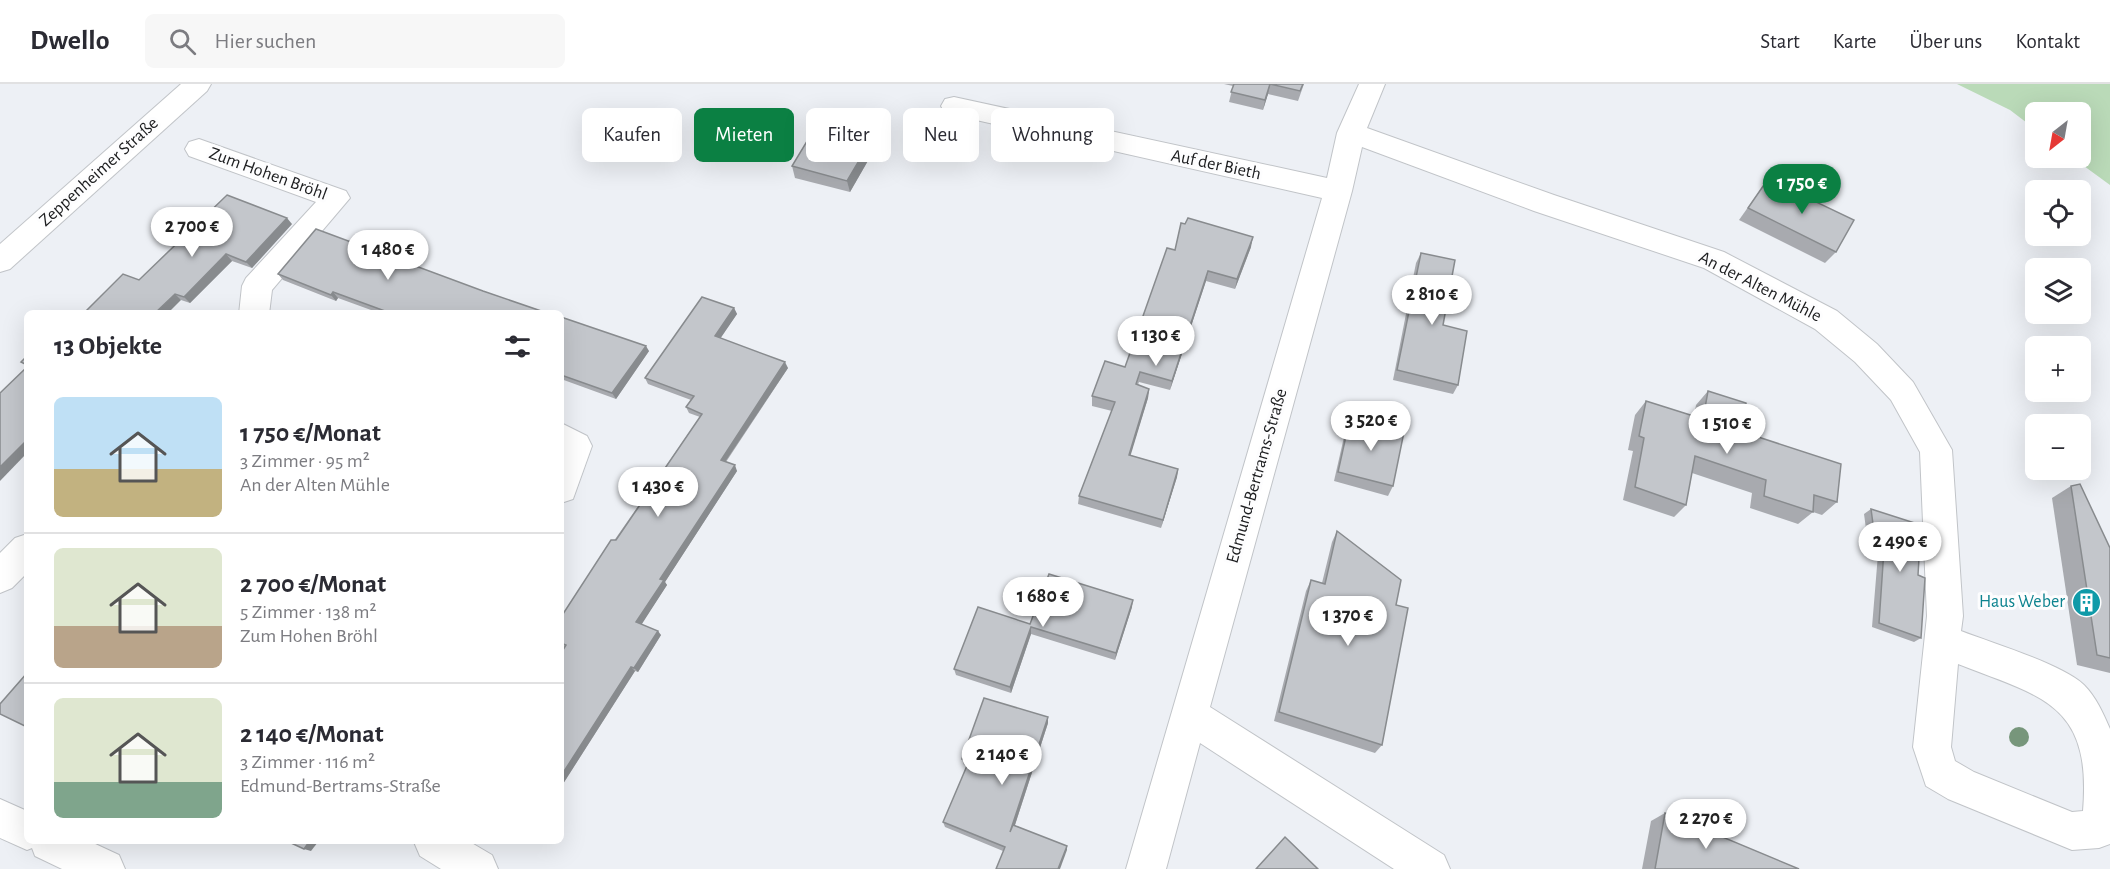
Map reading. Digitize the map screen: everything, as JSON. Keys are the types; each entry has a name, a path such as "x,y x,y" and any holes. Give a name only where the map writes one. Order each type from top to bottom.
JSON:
{"street":[{"name":"Zeppenheimer Straße","path":"0,261 198,84"},
{"name":"Edmund-Bertrams-Straße","path":"1146,869 1338,191 1351,133 1372,84"},
{"name":"Auf der Bieth","path":"954,106 1338,191"},
{"name":"An der Alten Mühle","path":"1351,133 1544,203 1714,260 1826,320 1866,353 1902,391 1936,450 1944,575 1944,616 1941,640 1932,747 1939,773 1961,786 2072,831 2099,829 2106,813 2107,760 2102,727 2067,692 2055,685 1941,640"},
{"name":"Zum Hohen Bröhl","path":"199,149 336,198 257,286 257,310"},
{"path":"564,439 576,446 564,484"},
{"path":"0,577 24,552"},
{"path":"1189,715 1430,869"},
{"path":"0,818 24,830"},
{"path":"53,844 105,869"},
{"path":"437,844 466,867"}],"green space":[{"path":"1957,84 2110,84 2110,185 2087,168 2091,168 2091,102 2025,102 2025,121 2010,110"}],"building":[{"path":"1234,84 1270,84 1265,100 1231,92"},
{"path":"1270,84 1303,84 1300,91"},
{"path":"806,143 806,162 858,162 847,181 792,166"},
{"path":"1768,179 1854,220 1836,252 1748,208"},
{"path":"227,195 287,218 246,262 226,254 184,297 175,294 158,310 87,310 123,274 139,280"},
{"path":"1188,218 1253,237 1237,279 1208,271 1172,381 1140,372 1136,384 1149,389 1129,455 1178,469 1163,520 1079,496 1115,402 1092,396 1105,361 1125,367 1167,248 1175,250 1181,223 1185,224"},
{"path":"316,229 538,310 382,310 333,292 331,295 278,274"},
{"path":"1421,253 1455,260 1443,325 1467,331 1458,385 1397,370"},
{"path":"702,297 734,308 715,336 785,362 721,460 735,465 660,579 664,580 636,622 658,631 634,668 631,667 564,771 564,648 566,645 564,644 564,612 611,540 616,540 702,414 686,407 694,396 645,378"},
{"path":"564,318 646,346 612,393 564,376"},
{"path":"24,370 24,443 0,467 0,393"},
{"path":"1708,391 1746,403 1746,407 1749,408 1746,433 1841,464 1837,502 1814,495 1813,512 1764,496 1766,480 1695,456 1686,505 1635,487 1644,438 1639,436 1646,401 1703,419"},
{"path":"1350,418 1404,432 1393,486 1338,472"},
{"path":"2080,484 2110,548 2110,658 2097,655 2071,486"},
{"path":"1871,509 1921,525 1918,575 1925,578 1921,638 1879,623 1884,549 1876,546"},
{"path":"1337,531 1401,580 1396,605 1408,608 1382,745 1279,712 1311,580 1325,584"},
{"path":"1049,574 1133,600 1116,653 1031,627 1010,687 954,669 978,607 1030,624"},
{"path":"24,676 24,726 0,714 0,704"},
{"path":"984,698 1048,717 1010,832 1013,825 1067,846 1058,869 996,869 1005,847 943,822 969,761 962,759"},
{"path":"1665,813 1799,869 1655,869"},
{"path":"1285,837 1318,869 1256,869"},
{"path":"293,844 308,844 304,849"}],"place":[{"name":"Haus Weber","path":"2086,602"}]}
